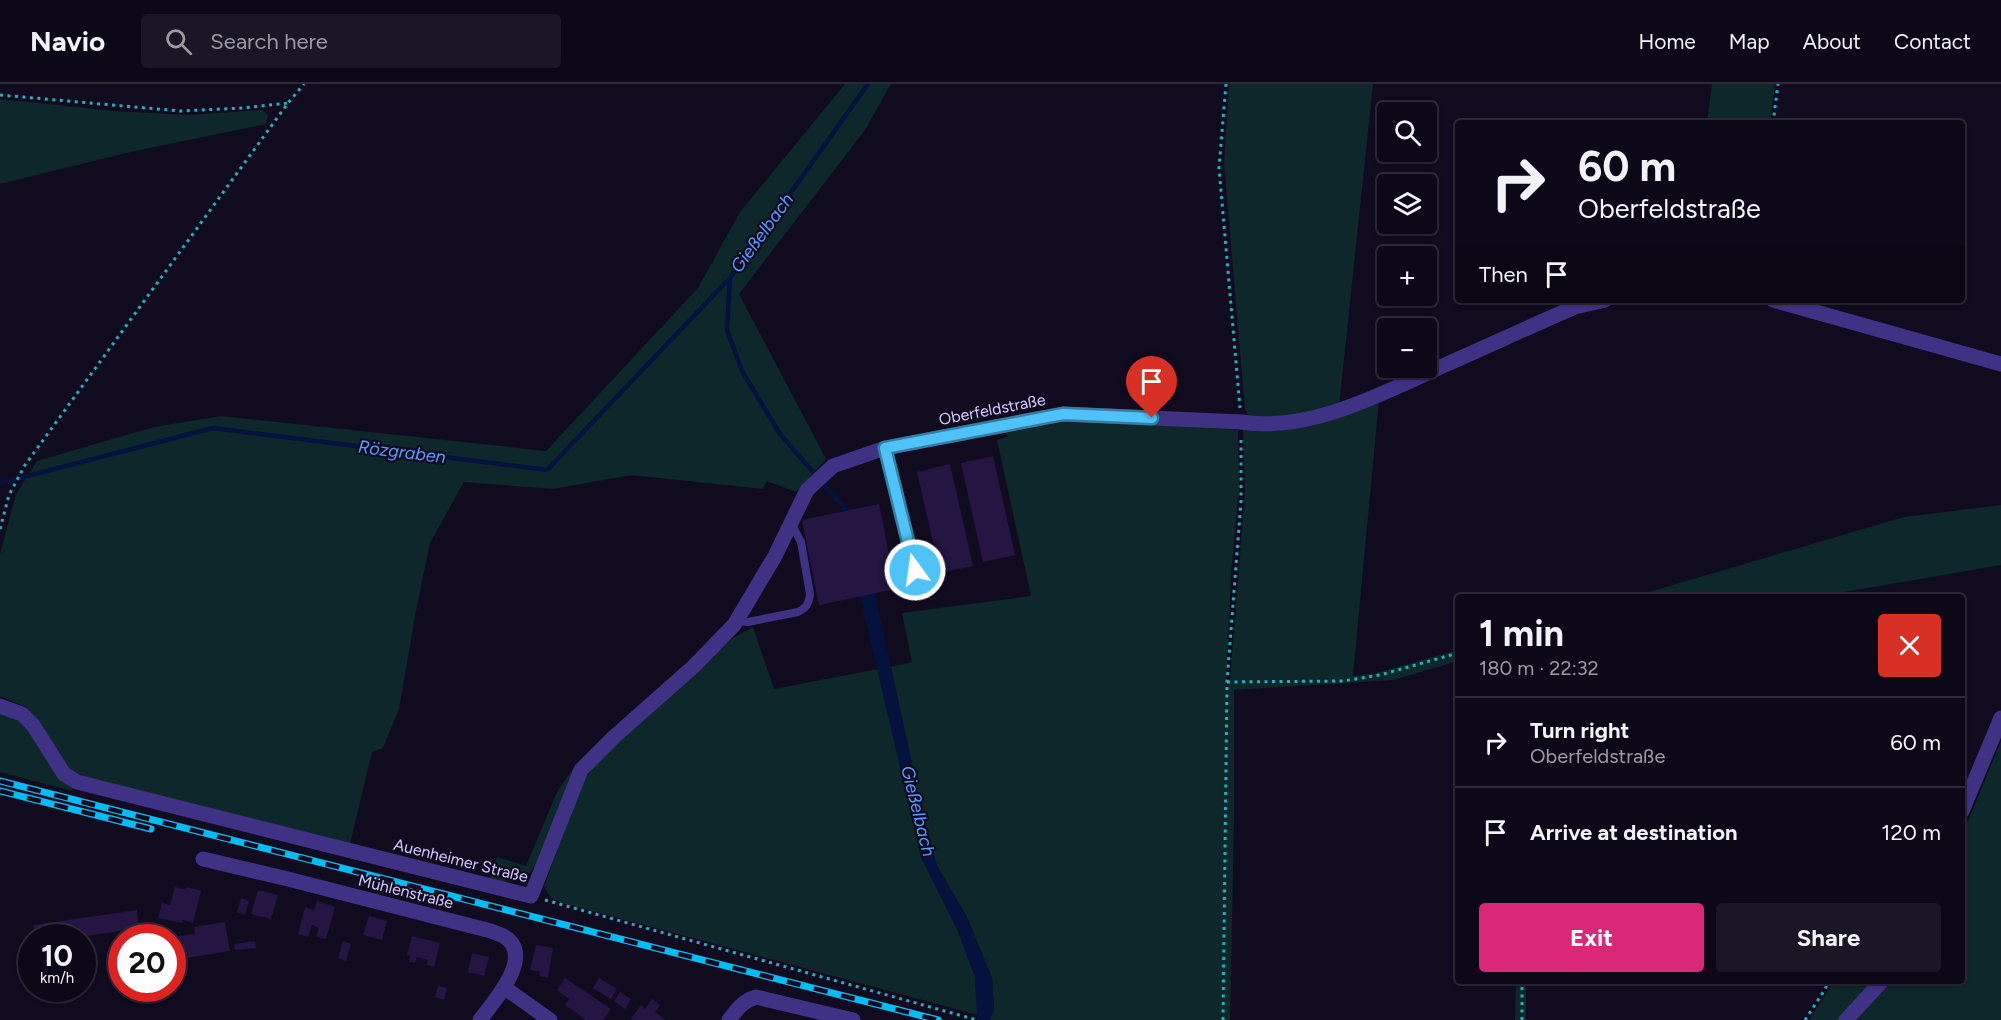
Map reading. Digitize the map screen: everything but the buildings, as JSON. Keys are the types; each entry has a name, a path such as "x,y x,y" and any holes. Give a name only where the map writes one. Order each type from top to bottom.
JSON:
{"street":[{"name":"Oberfeldstraße","path":"833,466 885,448 1063,414 1241,422 1259,425 1306,420 1377,396 1575,307 1592,303"},
{"path":"1784,303 2001,364"},
{"name":"Auenheimer Straße","path":"0,706 22,714 33,725 64,774 77,782 531,896 581,770 615,736 693,667 736,621 775,556 807,490 833,466"},
{"path":"1965,804 2001,718"},
{"name":"Mühlenstraße","path":"203,860 491,931 505,937 513,946 515,958 505,988 480,1020"},
{"path":"1846,1020 1879,984"},
{"path":"505,988 549,1020"},
{"path":"729,1020 741,1005 756,997 853,1020"}],"lane":[{"path":"885,448 915,570"},
{"path":"736,621 748,622 798,612 810,602 801,542 791,523"}],"path":[{"path":"0,529 9,495 25,465 304,84"},
{"path":"1222,1020 1227,682 1241,501 1241,422 1219,168 1226,84"},
{"path":"1773,120 1778,84"},
{"path":"0,95 180,111 288,103"},
{"path":"1227,682 1343,681 1380,675 1455,654"},
{"path":"531,896 977,1020"},
{"path":"1522,984 1522,1020"},
{"path":"1805,1020 1827,984"}],"green space":[{"path":"845,84 891,84 865,130 739,294 826,459 796,492 767,481 763,489 631,475 553,489 464,482 430,543 399,709 383,748 372,752 350,844 89,779 72,771 58,757 40,722 26,707 0,696 0,554 16,494 37,461 154,427 221,416 546,451 698,288 740,212"},
{"path":"1229,84 1373,84 1339,407 1306,416 1250,417 1245,410 1224,163"},
{"path":"1712,84 1775,84 1770,120 1707,120"},
{"path":"0,99 114,111 187,115 262,110 268,115 266,124 126,153 0,184"},
{"path":"1379,400 1353,676 1376,673 1455,651 1455,662 1393,680 1234,690 1230,1020 989,1020 994,1011 992,978 966,915 937,866 924,820 891,667 912,662 902,613 1031,596 997,440 1008,437 1004,429 1058,419 1238,430 1239,490 1231,574 1226,690 1230,680 1245,493 1243,430"},
{"path":"2001,505 2001,565 1832,594 1642,594 1904,517"},
{"path":"753,627 774,689 878,669 921,857 958,931 975,976 978,1015 566,904 551,898 544,887 583,780 623,733 733,638"},
{"path":"0,710 23,723 42,742 76,785 72,791 0,772"},
{"path":"2001,741 2001,1020 1856,1020 1886,984 1965,984 1965,829"},
{"path":"577,763 556,823 535,867 528,874 514,881 489,879 497,857 526,866 557,792"},
{"path":"1516,984 1526,984 1526,1020 1515,1020"},
{"path":"1832,984 1869,984 1839,1020 1809,1020"}],"water":[{"path":"875,593 924,820 937,866 966,915 992,978 994,1011 989,1020 977,1020 975,976 958,931 921,857 860,596"}],"waterway":[{"name":"Gießelbach","path":"847,511 780,434 742,371 727,330 730,278 868,84"},
{"name":"Rözgraben","path":"0,483 213,428 547,470 730,278"}],"railway":[{"path":"0,781 938,1020"},
{"path":"0,791 151,829"}],"route":[{"path":"915,570 885,448 1063,414 1152,418"}]}
